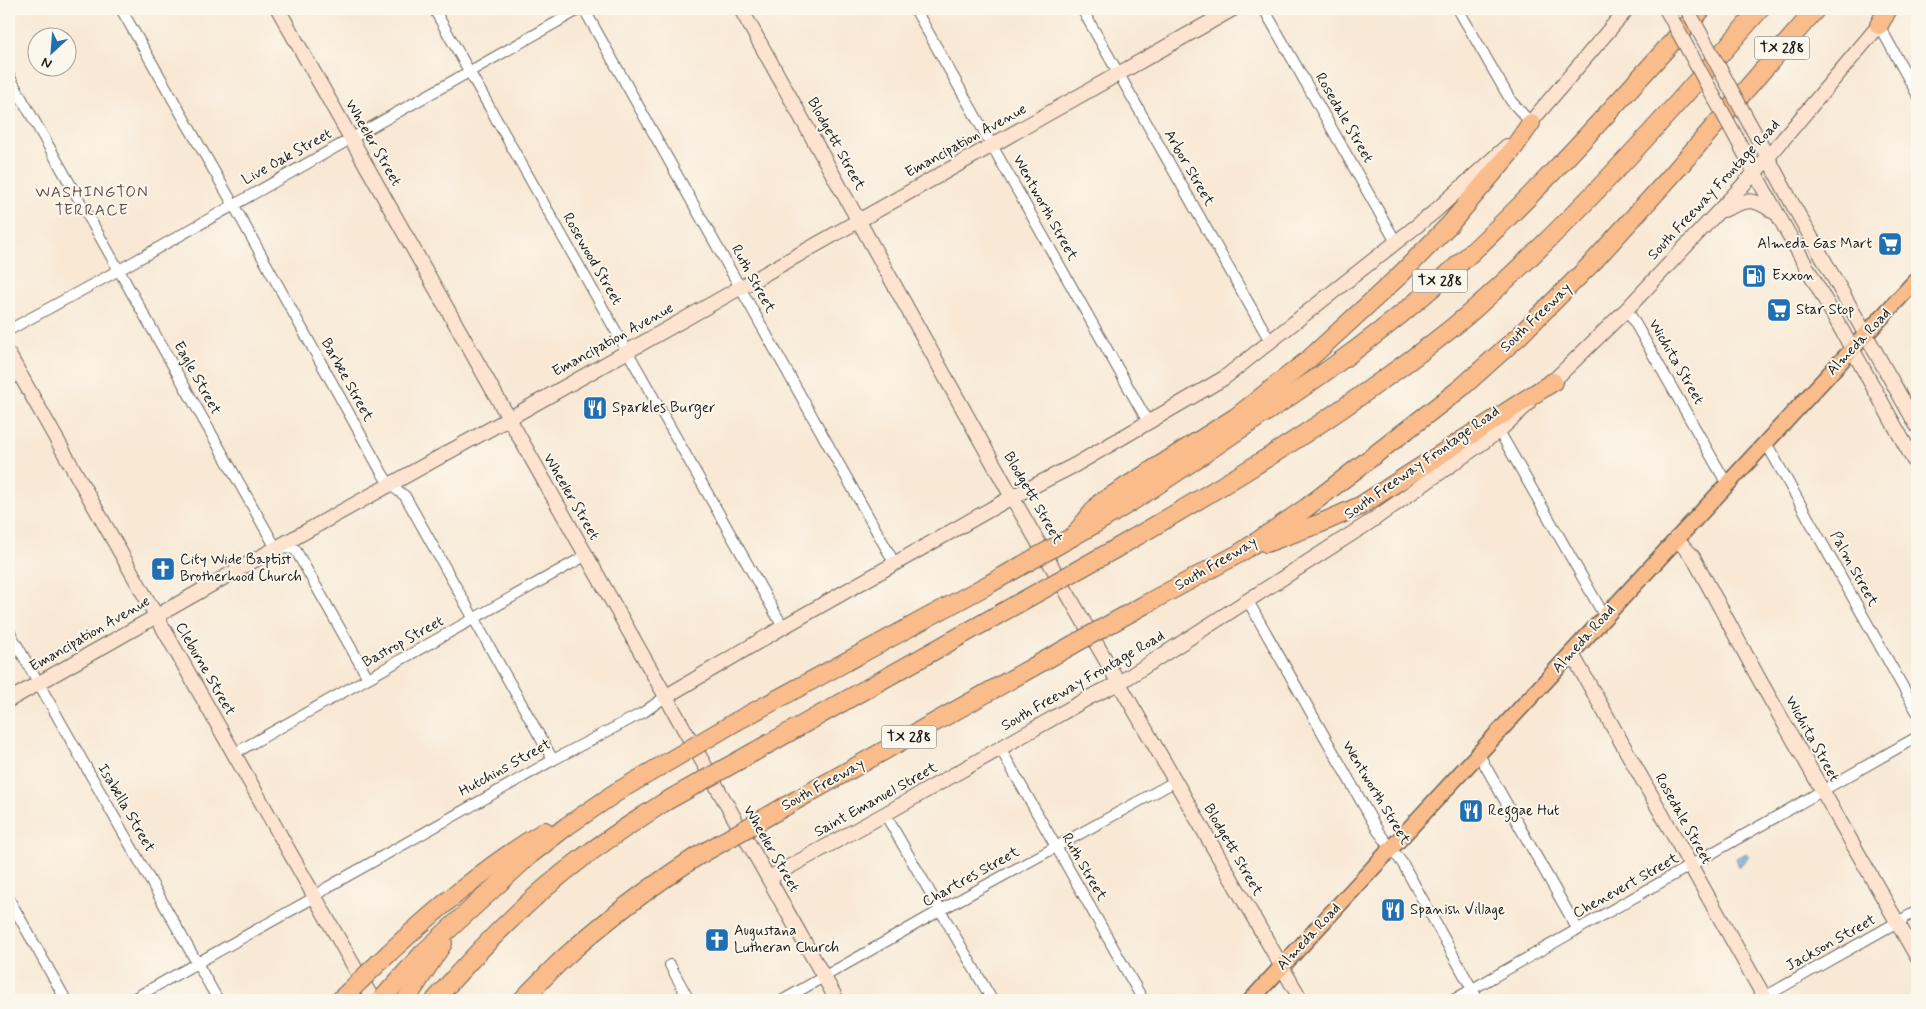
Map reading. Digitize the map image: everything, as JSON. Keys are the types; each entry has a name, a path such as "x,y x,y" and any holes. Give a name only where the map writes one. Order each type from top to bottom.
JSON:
{"highway":[{"name":"TX 288","path":"620,790 737,720 991,583 1072,537 1104,510 1349,356 1424,295 1499,226 1573,151 1702,9"},
{"path":"435,1000 474,957 526,906 580,860 663,803 1115,549 1246,473 1410,361 1471,312 1597,192 1760,9"},
{"path":"1747,87 1808,9"},
{"name":"South Freeway","path":"522,1000 565,958 612,917 660,881 696,858 1033,667 1240,553 1306,508 1461,388 1519,336 1593,262 1671,176 1816,9"},
{"path":"1879,25 1888,9"},
{"path":"1104,510 1236,417 1308,360 1399,276 1450,224 1510,154 1531,123"},
{"path":"1240,553 1322,523 1360,506 1553,382"},
{"path":"381,1000 424,952 531,854 567,826 620,790"},
{"path":"340,1000 390,952 450,900 514,851 563,820 620,790"},
{"path":"410,996 454,926"}],"main road":[{"name":"Wheeler Street","path":"278,9 837,1000"},
{"name":"Blodgett Street","path":"741,9 860,220 1012,497 1174,782 1302,1000"},
{"name":"Emancipation Avenue","path":"9,700 388,484 508,419 1234,9"},
{"path":"895,564 1012,497 1075,465 1224,378 1469,182 1531,123 1627,9"},
{"path":"1666,9 1755,171 1777,215 1853,350 1912,445 1917,466"},
{"path":"1687,9 1917,426"},
{"name":"South Freeway Frontage Road","path":"1000,748 1090,697 1119,683 1370,522 1499,431 1553,382 1627,309 1768,158 1894,9"},
{"path":"1716,213 1742,201 1754,200 1777,215"},
{"name":"Almeda Road","path":"1251,1000 1917,279"},
{"name":"Cleburne Street","path":"9,355 373,1000"},
{"name":"Wichita Street","path":"1676,538 1693,557 1822,791 1917,957"},
{"name":"Hutchins Street","path":"666,697 783,627 895,564"},
{"name":"Rosedale Street","path":"1572,654 1763,999"},
{"name":"Saint Emanuel Street","path":"769,878 1000,748"}],"street":[{"name":"Barbee Street","path":"122,9 233,204 388,484 405,496 553,760"},
{"name":"Rosewood Street","path":"434,9 783,627"},
{"name":"Live Oak Street","path":"9,330 119,270 580,9"},
{"name":"Ruth Street","path":"584,9 895,564"},
{"name":"Wentworth Street","path":"915,9 1148,422"},
{"name":"Arbor Street","path":"1082,9 1270,341"},
{"name":"Rosedale Street","path":"1264,9 1396,242"},
{"path":"1458,9 1511,101 1531,123"},
{"path":"1879,25 1917,94"},
{"name":"Eagle Street","path":"9,76 276,548"},
{"name":"Wichita Street","path":"1627,309 1727,484"},
{"path":"1499,431 1605,617"},
{"name":"Palm Street","path":"1766,441 1917,712"},
{"path":"276,548 295,549 368,678"},
{"name":"Bastrop Street","path":"235,753 586,556"},
{"name":"Wentworth Street","path":"1248,601 1378,831 1403,864 1478,1000"},
{"name":"Isabella Street","path":"9,631 218,1000"},
{"name":"Hutchins Street","path":"131,1000 315,897 323,889 553,760 644,712 666,697"},
{"name":"Chenevert Street","path":"1453,1000 1917,737"},
{"name":"Ruth Street","path":"1000,748 1055,848 1143,1000"},
{"path":"1478,754 1578,930"},
{"name":"Chartres Street","path":"783,1000 941,910 1174,782"},
{"path":"885,814 992,1000"},
{"path":"9,899 66,1000"},
{"name":"Jackson Street","path":"1763,999 1917,911"},
{"path":"670,965 689,1000"}],"water":[{"path":"1746,853 1749,856 1739,867 1736,858"}],"place":[{"name":"Almeda Gas Mart","path":"1890,244"},
{"name":"Exxon","path":"1754,276"},
{"name":"Star Stop","path":"1779,310"},
{"name":"Sparkles Burger","path":"595,408"},
{"name":"City Wide Baptist Brotherhood Church","path":"163,569"},
{"name":"Reggae Hut","path":"1471,811"},
{"name":"Spanish Village","path":"1393,910"},
{"name":"Augustana Lutheran Church","path":"717,940"}],"district":[{"name":"WASHINGTON TERRACE","path":"92,201"}]}
